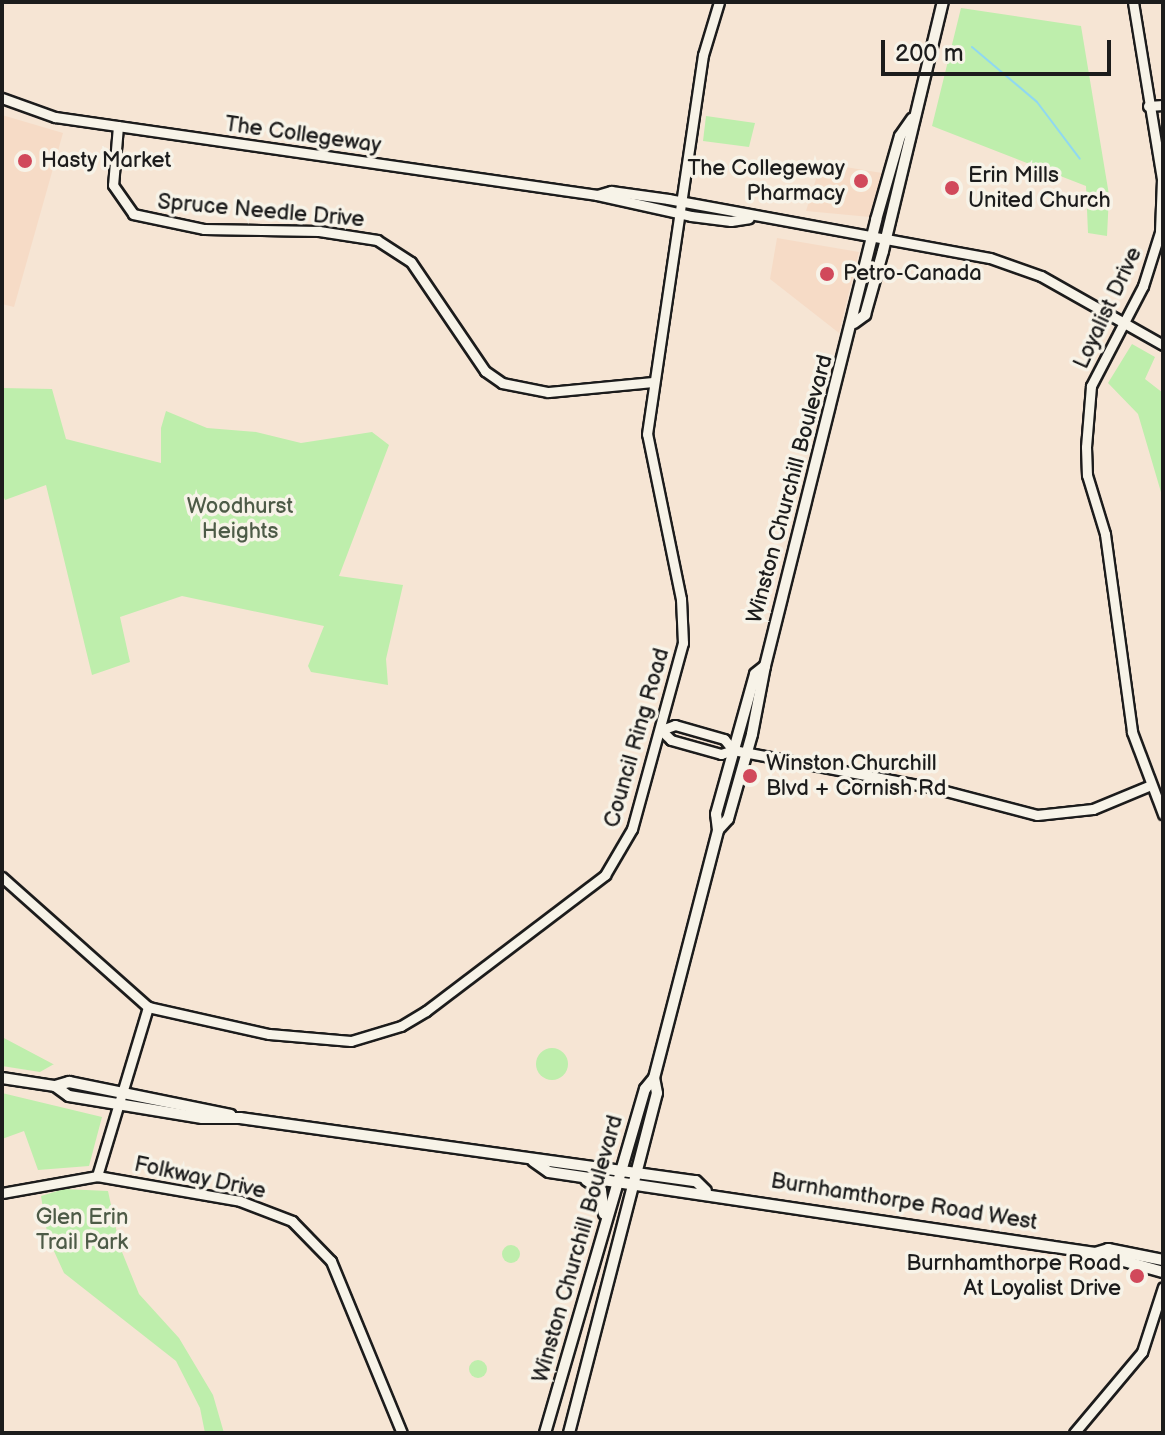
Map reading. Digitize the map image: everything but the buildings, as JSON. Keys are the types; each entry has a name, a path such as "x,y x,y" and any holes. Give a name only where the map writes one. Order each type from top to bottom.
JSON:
{"main road":[{"name":"Winston Churchill Boulevard","path":"854,323 865,315 912,139 912,119 943,2"},
{"name":"Winston Churchill Boulevard","path":"718,830 728,819 747,753 767,675 765,666 854,323 852,311 900,136 912,119"},
{"name":"Winston Churchill Boulevard","path":"545,1433 645,1089 654,1078 718,830 716,814 733,750 755,674 765,666"},
{"name":"Burnhamthorpe Road West","path":"2,1078 55,1086 69,1082 240,1118 533,1161 546,1157 636,1171 696,1181 706,1191"},
{"name":"Winston Churchill Boulevard","path":"569,1433 657,1093 654,1078"},
{"name":"Burnhamthorpe Road West","path":"55,1086 69,1096 119,1105 202,1118 240,1118"},
{"name":"Burnhamthorpe Road West","path":"533,1161 549,1172 695,1195 706,1191 1095,1253 1163,1272"},
{"path":"549,1172 586,1180 601,1190 606,1203 593,1253 598,1259"},
{"name":"Burnhamthorpe Road West","path":"1095,1253 1108,1249 1163,1260"}],"street":[{"name":"Council Ring Road","path":"2,877 148,1007 269,1034 351,1041 401,1026 509,952 605,875 632,829 683,643 682,613 649,463 654,382 679,213 703,55 719,2"},
{"name":"Loyalist Drive","path":"1133,2 1162,179 1160,232 1124,322 1091,386 1087,475 1105,534 1132,732 1163,814"},
{"name":"The Collegeway","path":"4,97 55,117 597,195 731,221 749,218"},
{"path":"1148,106 1163,105"},
{"name":"Spruce Needle Drive","path":"118,126 113,185 133,214 204,229 319,231 377,240 411,262 485,371 502,383 548,392 654,382"},
{"name":"The Collegeway","path":"597,195 611,191 681,201 749,218 873,235 1022,267 1163,345"},
{"path":"733,750 724,739 675,725 661,730 671,740 721,754 733,750 934,788 1037,815 1093,809 1151,785"},
{"path":"97,1176 148,1007"},
{"name":"Folkway Drive","path":"2,1193 65,1178 97,1176 240,1201 292,1221 331,1261 402,1433"},
{"path":"1074,1433 1142,1352 1163,1287"}],"shaded area":[{"path":"2,115 63,133 14,307 2,304"},
{"path":"821,163 882,173 870,217 806,211"},
{"path":"777,238 859,252 839,333 770,279"}],"green space":[{"path":"961,8 1081,26 1109,195 1107,236 1088,233 1086,186 932,126"},
{"path":"706,116 755,123 749,147 703,141"},
{"path":"1132,344 1155,357 1145,379 1163,393 1163,499 1138,414 1108,383"},
{"name":"Woodhurst Heights","path":"2,388 52,389 66,439 161,463 161,428 166,411 207,428 256,432 301,443 372,432 389,445 339,576 403,585 386,659 388,685 311,672 308,666 324,626 182,596 120,617 130,662 92,675 46,485 5,500 2,493"},
{"path":"2,1037 54,1064 40,1072 2,1066"},
{"path":"552,1048 563,1053 568,1064 563,1075 552,1080 541,1075 536,1064 541,1053"},
{"path":"2,1093 102,1117 89,1166 38,1170 24,1131 2,1139"},
{"name":"Glen Erin Trail Park","path":"64,1189 108,1191 120,1247 139,1294 179,1338 213,1395 224,1433 205,1433 200,1408 176,1361 64,1273 48,1238 41,1196"},
{"path":"511,1245 520,1254 511,1263 502,1254"},
{"path":"478,1360 487,1369 478,1378 469,1369"}],"waterway":[{"path":"972,47 1037,102 1080,159"}],"place":[{"name":"Hasty Market","path":"25,161"},
{"name":"The Collegeway Pharmacy","path":"861,181"},
{"name":"Erin Mills United Church","path":"952,188"},
{"name":"Petro-Canada","path":"827,274"},
{"name":"Winston Churchill Blvd + Cornish Rd","path":"750,776"},
{"name":"Burnhamthorpe Road At Loyalist Drive","path":"1137,1276"}]}
